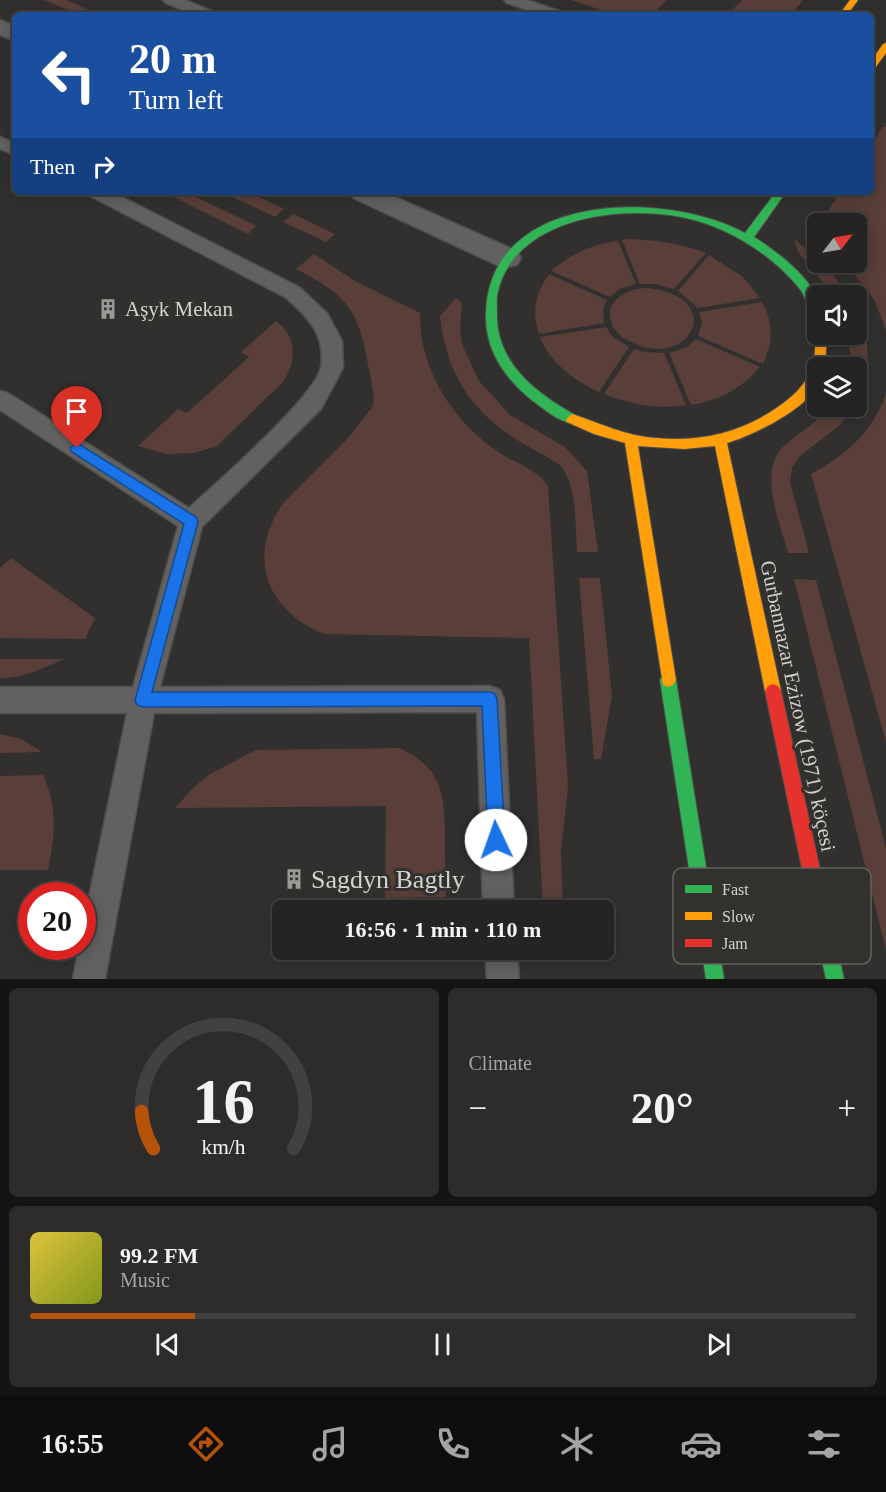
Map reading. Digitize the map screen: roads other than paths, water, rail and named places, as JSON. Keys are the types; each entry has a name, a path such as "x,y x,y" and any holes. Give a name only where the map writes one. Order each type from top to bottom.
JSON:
{"street":[{"path":"845,12 855,0"},
{"path":"874,63 886,46"},
{"path":"369,195 507,258"},
{"path":"748,237 779,195"},
{"path":"687,214 698,199"},
{"path":"807,291 781,260 748,237 715,222 687,214 640,208 598,211 560,222 528,239 507,258 489,294 489,329 505,365 536,398 579,424 631,440 676,445 720,441 767,424 802,397 820,363 821,345"},
{"path":"631,440 698,868"},
{"name":"Gurbannazar Ezizow (1971) köçesi","path":"720,441 811,868"},
{"path":"714,964 716,979"},
{"name":"Gurbannazar Ezizow (1971) köçesi","path":"832,964 835,979"}],"lane":[{"path":"171,0 201,12"},
{"path":"512,0 547,12"},
{"path":"89,979 143,700 191,522 313,403 332,368 331,341 317,312 292,292 103,195"},
{"path":"0,399 191,522"},
{"path":"0,700 490,699 500,900"},
{"path":"502,960 503,979"}],"place":[{"name":"Aşyk Mekan","path":"108,309"},
{"name":"Sagdyn Bagtly","path":"294,879"}]}
